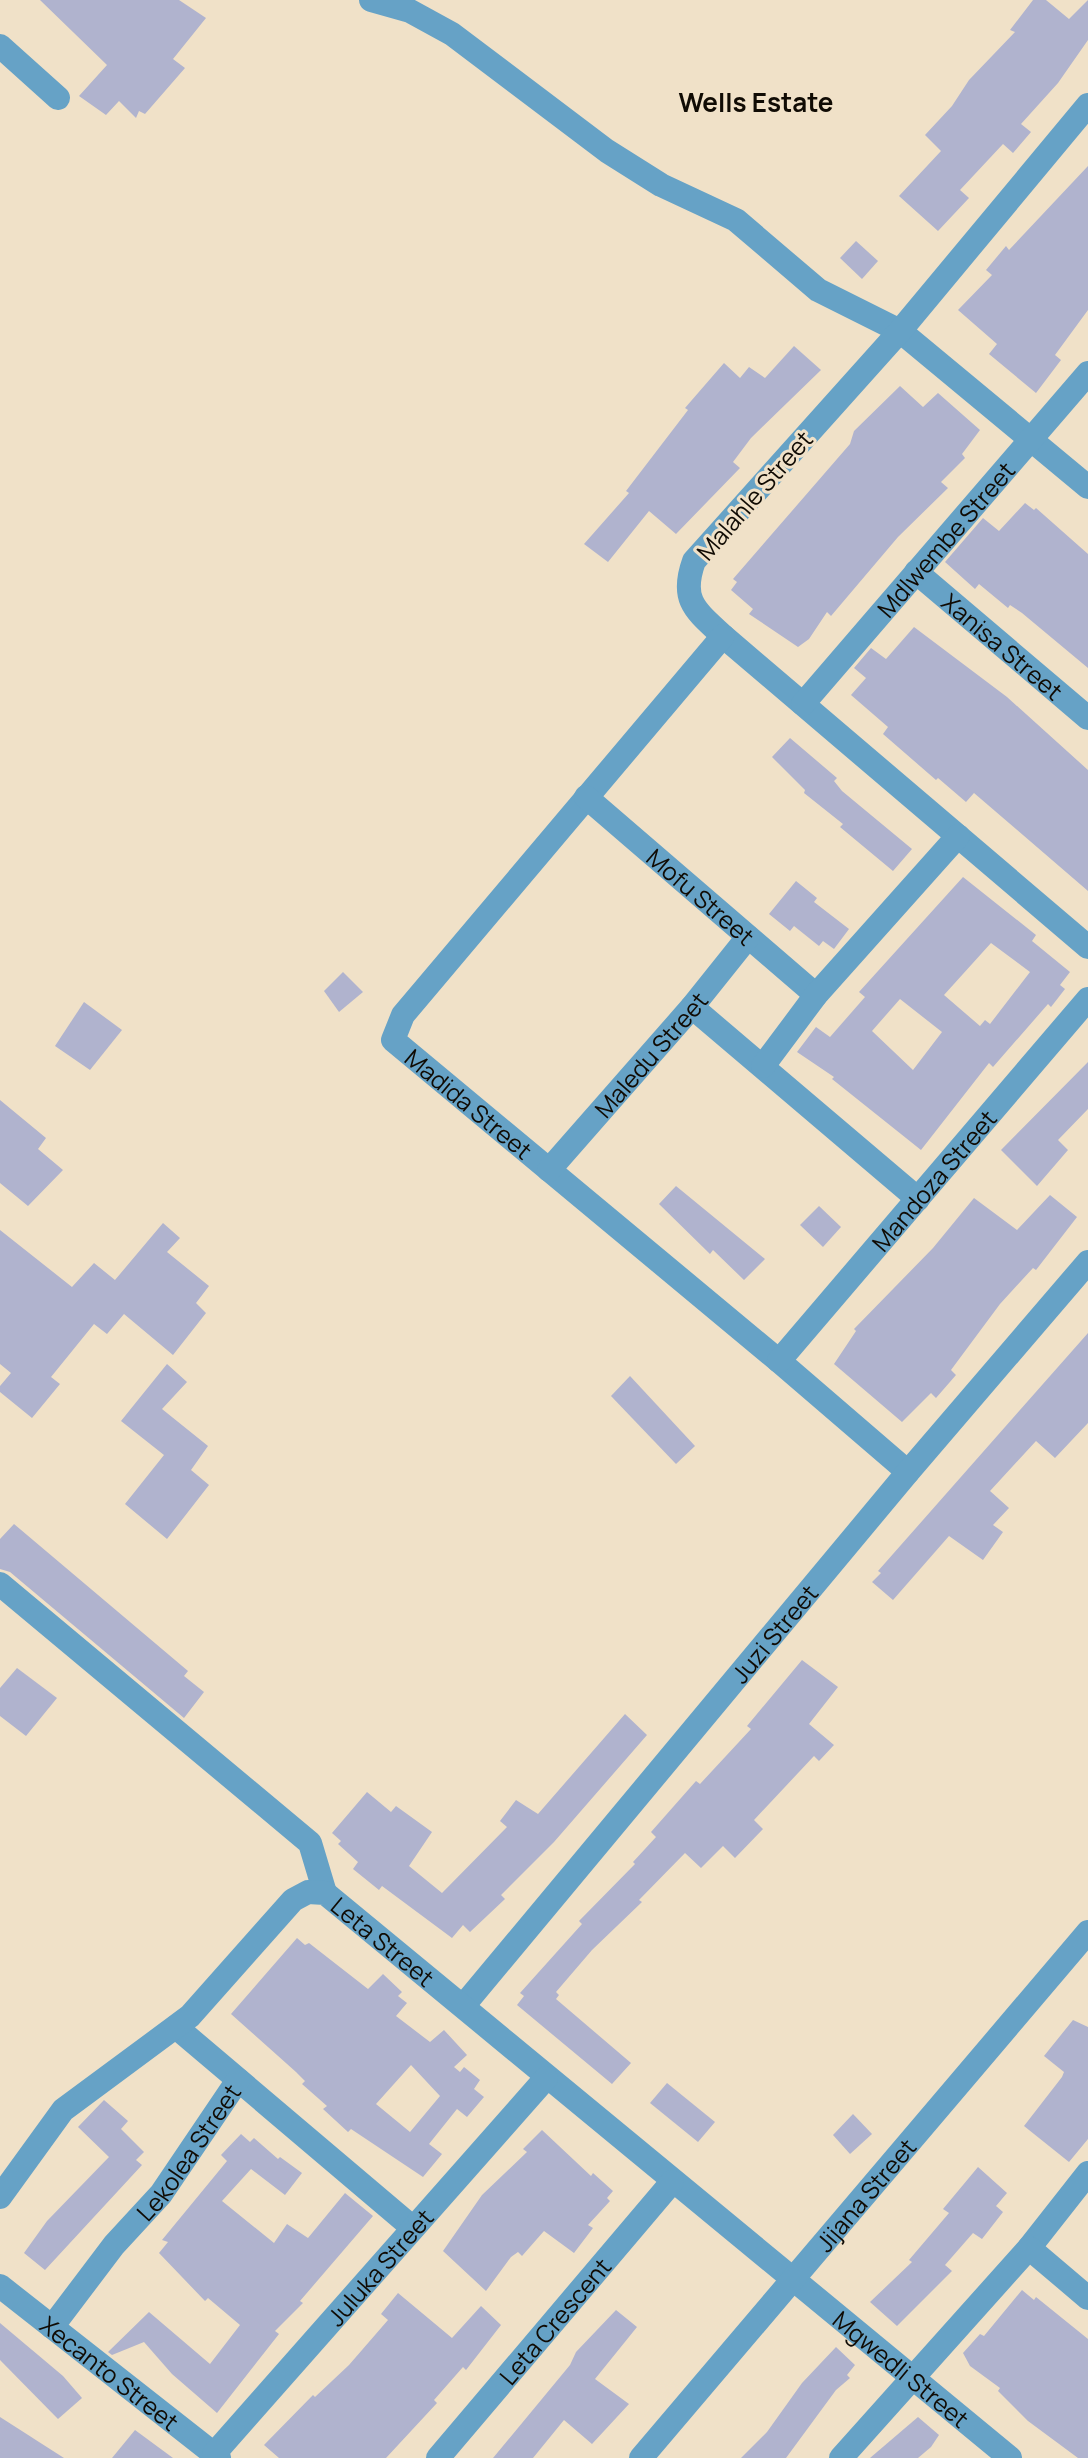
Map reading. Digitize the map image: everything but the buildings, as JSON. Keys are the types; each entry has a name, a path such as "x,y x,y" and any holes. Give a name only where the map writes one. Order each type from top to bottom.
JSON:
{"street":[{"path":"371,0 410,11 452,34 607,151 661,185 736,220 818,290 900,331 1088,487"},
{"path":"0,46 58,98"},
{"name":"Malahle Street","path":"1088,105 900,331 694,561 687,580 689,598 696,611 723,636 1088,947"},
{"name":"Mdlwembe Street","path":"803,704 1088,373"},
{"name":"Xanisa Street","path":"916,572 1088,718"},
{"name":"Madida Street","path":"723,636 403,1015 393,1040 908,1472"},
{"name":"Mofu Street","path":"586,797 816,995"},
{"path":"763,1066 816,995 958,836"},
{"name":"Maledu Street","path":"549,1170 692,1007 748,937"},
{"name":"Mandoza Street","path":"779,1361 1088,999"},
{"path":"692,1007 918,1199"},
{"name":"Juzi Street","path":"464,2005 908,1472 1088,1262"},
{"path":"0,1584 310,1843 325,1893"},
{"name":"Leta Street","path":"0,2197 63,2110 190,2016 293,1900 308,1892 325,1893 464,2005 546,2078 792,2280"},
{"name":"Jijana Street","path":"641,2458 1088,1932"},
{"path":"176,2027 238,2080"},
{"name":"Juluka Street","path":"216,2456 546,2078"},
{"name":"Lekolea Street","path":"52,2327 114,2245 161,2194 238,2080 413,2228"},
{"path":"841,2458 912,2375 1029,2248 1088,2173"},
{"name":"Leta Crescent","path":"438,2458 672,2182"},
{"path":"1029,2248 1088,2298"},
{"name":"Mgwedli Street","path":"792,2280 1010,2458"},
{"name":"Xecanto Street","path":"0,2286 216,2456"}],"district":[{"name":"Wells Estate","path":"756,102"}]}
